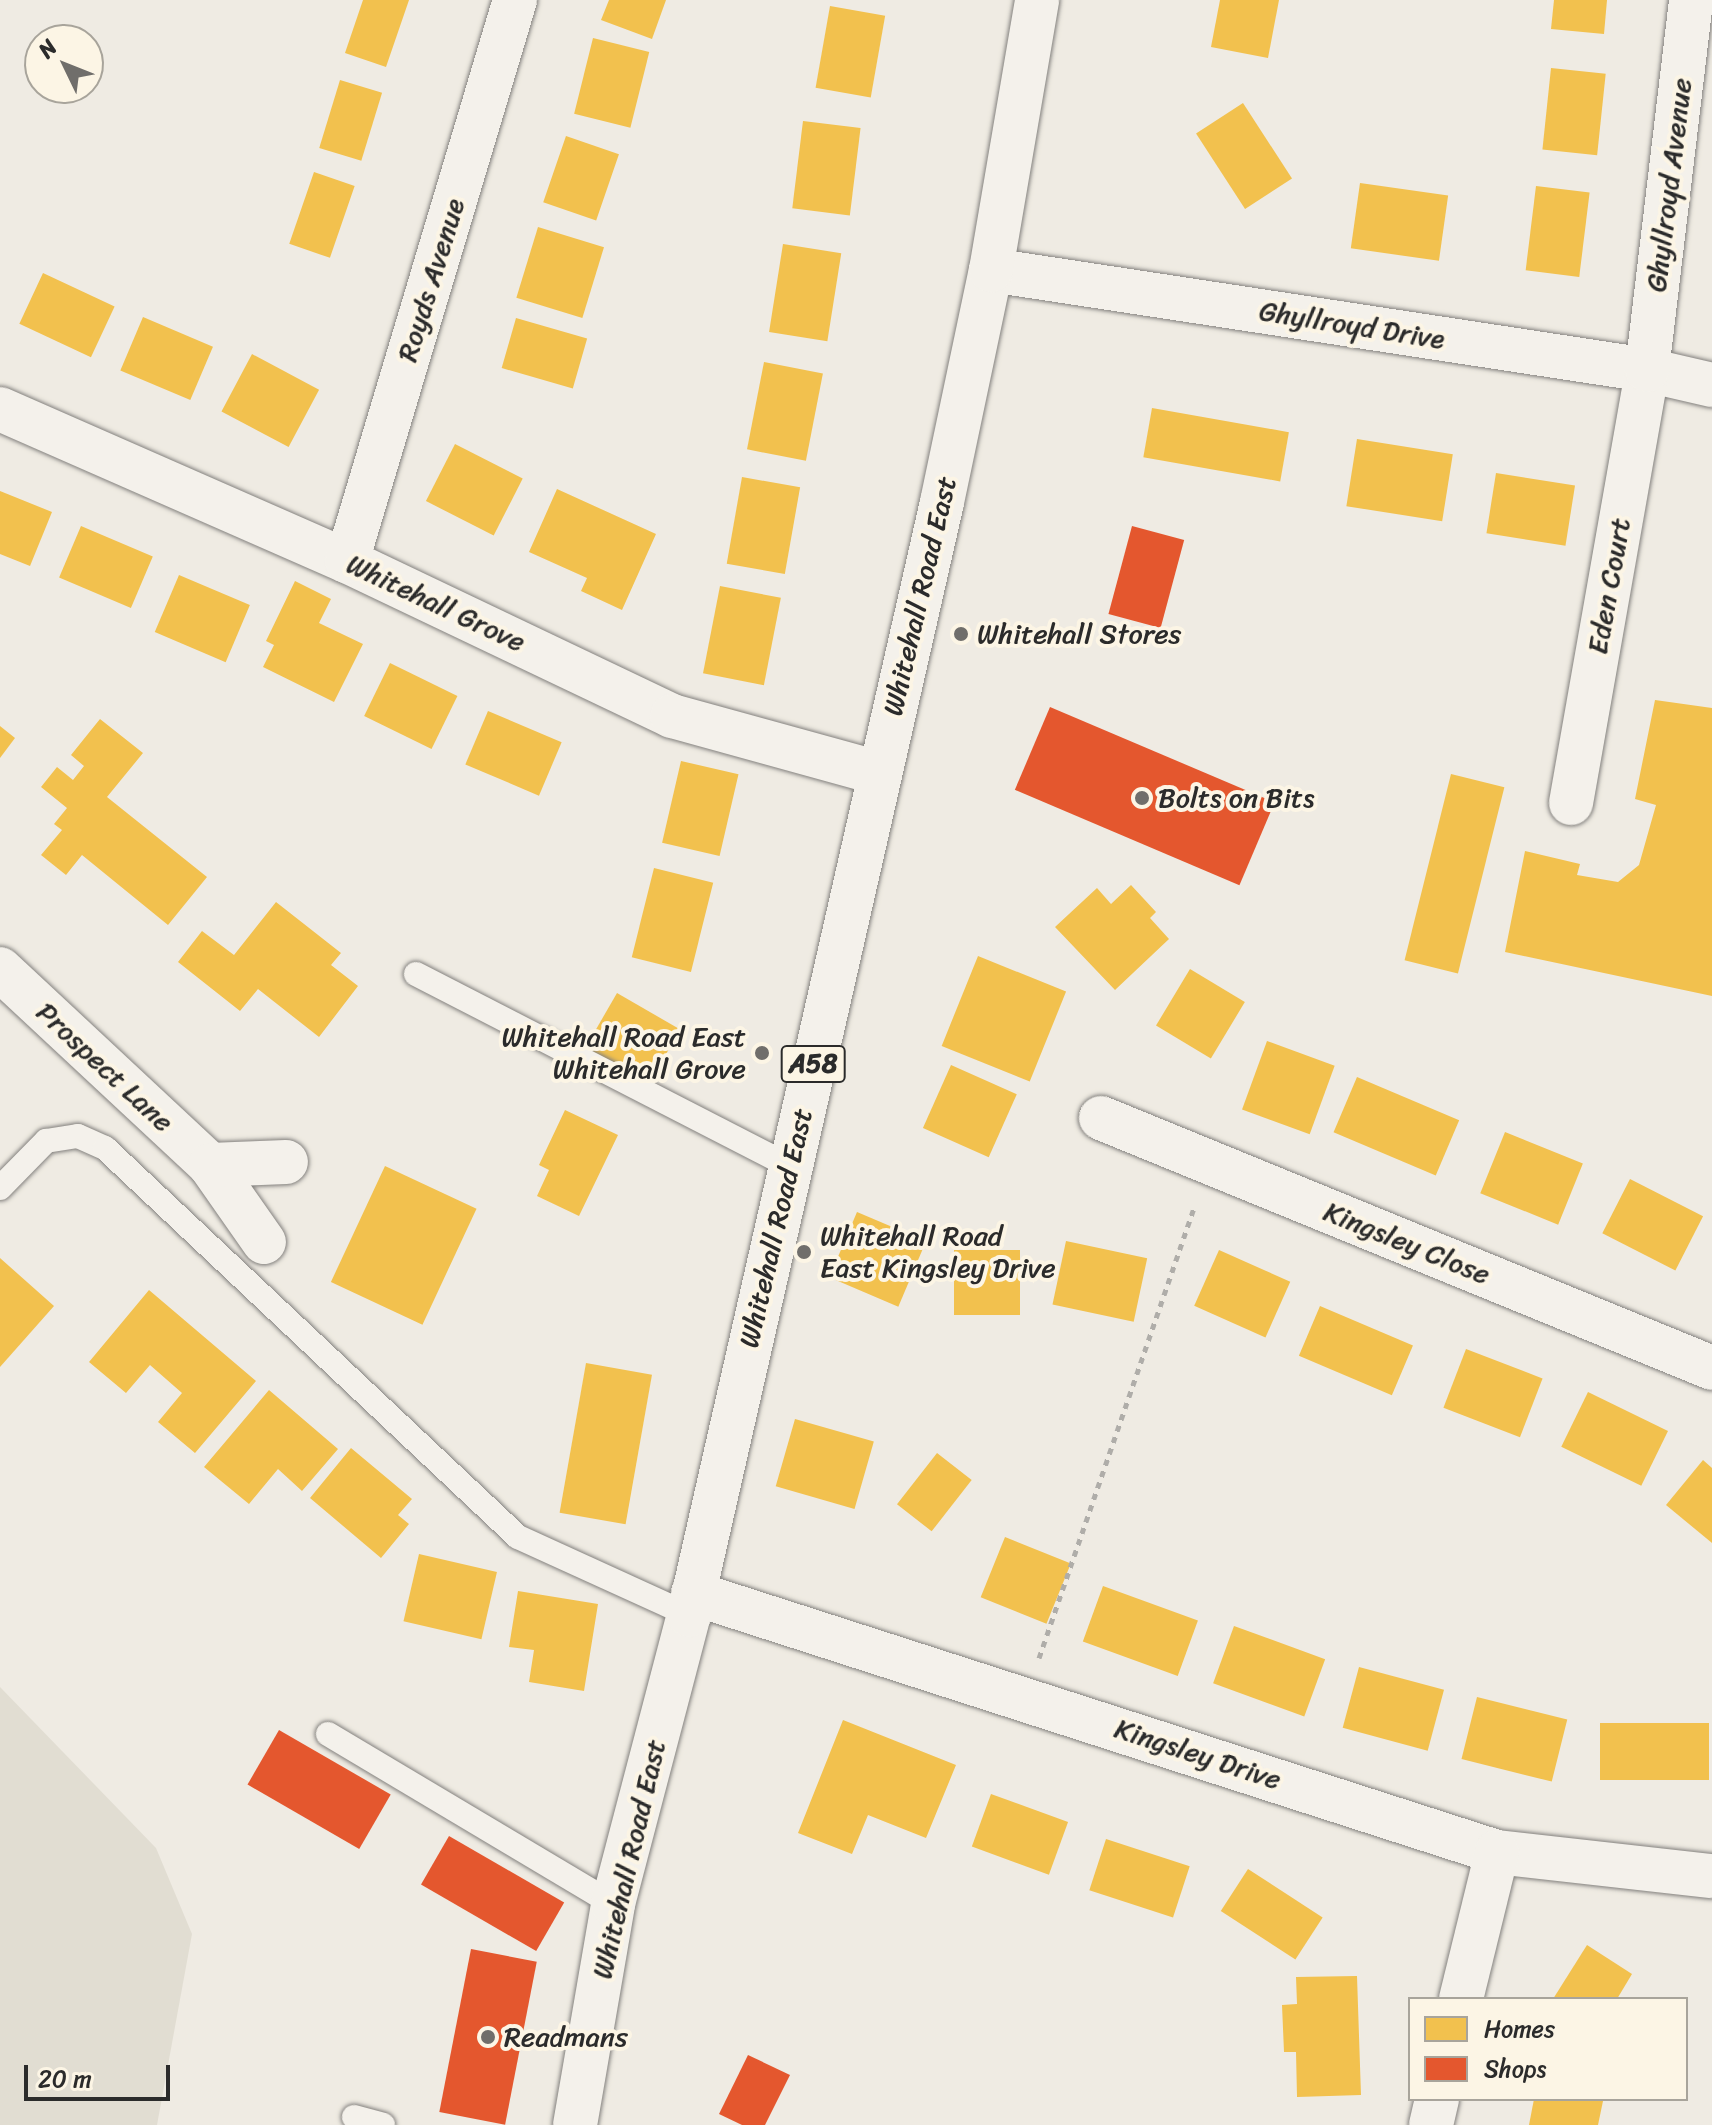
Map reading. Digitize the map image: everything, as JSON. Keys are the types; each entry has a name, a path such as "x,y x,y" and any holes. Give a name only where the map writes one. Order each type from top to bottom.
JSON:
{"street":[{"name":"Royds Avenue","path":"347,561 515,0"},
{"name":"Whitehall Road East","path":"575,2125 613,1904 691,1604 991,270 1037,0"},
{"name":"Ghyllroyd Avenue","path":"1647,370 1691,0"},
{"name":"Ghyllroyd Drive","path":"991,270 1647,370 1712,385"},
{"name":"Eden Court","path":"1571,803 1647,370"},
{"name":"Whitehall Grove","path":"0,409 347,561 672,716 879,773"},
{"name":"Prospect Lane","path":"0,969 210,1165 264,1242"},
{"name":"Kingsley Close","path":"1101,1118 1712,1368"},
{"path":"210,1165 286,1162"},
{"name":"Kingsley Drive","path":"691,1604 1025,1697 1497,1852 1712,1876"},
{"path":"1461,1997 1497,1852"},
{"path":"1431,2125 1437,2101"}],"lane":[{"path":"416,974 790,1166"},
{"path":"0,1188 46,1141 78,1136 105,1148 518,1537 691,1604"},
{"path":"328,1734 613,1904"},
{"path":"354,2117 383,2125"}],"path":[{"path":"1025,1697 1210,1162"}],"shaded area":[{"path":"0,1687 156,1848 192,1934 157,2125 0,2125"}],"building: Homes":[{"path":"363,0 409,0 386,67 345,53"},
{"path":"609,0 666,0 652,39 601,20"},
{"path":"1220,0 1279,0 1268,58 1211,47"},
{"path":"1554,0 1607,0 1604,34 1551,29"},
{"path":"830,6 885,16 871,97 816,88"},
{"path":"593,38 649,52 630,128 574,114"},
{"path":"1551,68 1606,74 1597,155 1542,150"},
{"path":"340,80 382,93 361,161 319,148"},
{"path":"1243,103 1292,178 1245,209 1196,133"},
{"path":"803,121 861,128 850,215 792,208"},
{"path":"566,136 619,154 596,220 543,202"},
{"path":"314,172 355,186 330,258 289,244"},
{"path":"1360,183 1448,195 1439,261 1351,248"},
{"path":"1536,186 1590,193 1579,277 1526,270"},
{"path":"538,227 604,247 582,318 516,298"},
{"path":"783,244 841,253 827,341 769,332"},
{"path":"43,273 115,306 91,357 19,324"},
{"path":"143,317 213,347 190,400 120,370"},
{"path":"516,318 587,338 573,388 502,368"},
{"path":"252,354 319,390 289,447 221,411"},
{"path":"764,362 823,373 806,461 747,449"},
{"path":"1152,408 1289,432 1280,481 1143,457"},
{"path":"1357,439 1453,454 1442,521 1346,506"},
{"path":"455,444 523,479 494,536 426,501"},
{"path":"1496,473 1575,486 1565,546 1486,533"},
{"path":"742,477 800,487 785,574 727,564"},
{"path":"557,489 656,534 622,610 581,591 587,578 529,552"},
{"path":"0,491 52,512 30,566 0,554"},
{"path":"81,526 153,556 131,608 59,578"},
{"path":"179,575 250,605 226,662 155,632"},
{"path":"295,581 331,599 319,623 363,644 334,702 263,667 274,645 266,641"},
{"path":"720,586 781,598 764,685 703,673"},
{"path":"390,663 457,696 432,749 364,716"},
{"path":"1655,700 1712,708 1712,996 1505,952 1525,851 1580,864 1577,875 1618,882 1639,865 1656,805 1635,799"},
{"path":"488,711 562,742 539,796 465,764"},
{"path":"100,719 143,753 107,797 207,877 168,925 82,855 66,875 41,855 62,830 54,824 67,808 41,787 57,767 73,780 84,766 71,755"},
{"path":"0,726 15,738 0,758"},
{"path":"681,761 738,774 720,856 662,843"},
{"path":"1451,774 1504,787 1458,974 1405,960"},
{"path":"654,868 713,883 691,972 632,957"},
{"path":"1131,885 1156,912 1150,918 1169,939 1115,990 1055,927 1097,888 1111,904"},
{"path":"276,902 341,953 331,965 358,986 319,1037 258,989 240,1011 178,962 202,931 234,955"},
{"path":"978,956 1066,992 1030,1082 942,1046"},
{"path":"1190,969 1245,1002 1211,1059 1156,1026"},
{"path":"617,993 680,1030 647,1088 584,1051"},
{"path":"1267,1041 1335,1066 1310,1134 1242,1110"},
{"path":"951,1065 1017,1094 989,1157 923,1128"},
{"path":"1357,1077 1459,1120 1436,1176 1334,1132"},
{"path":"565,1110 618,1135 579,1216 537,1196 549,1170 539,1165"},
{"path":"1505,1132 1583,1163 1558,1225 1480,1193"},
{"path":"385,1166 477,1209 422,1325 331,1282"},
{"path":"1630,1179 1703,1216 1675,1271 1602,1233"},
{"path":"857,1212 926,1241 898,1307 829,1277"},
{"path":"1066,1241 1147,1258 1134,1322 1052,1305"},
{"path":"954,1250 1020,1250 1020,1315 954,1315"},
{"path":"1219,1250 1290,1282 1265,1337 1194,1306"},
{"path":"0,1258 54,1306 0,1367"},
{"path":"149,1290 256,1381 195,1453 158,1422 182,1393 150,1365 126,1393 89,1362"},
{"path":"1320,1306 1413,1345 1392,1395 1299,1356"},
{"path":"1466,1349 1543,1378 1520,1437 1443,1408"},
{"path":"586,1363 652,1375 626,1524 560,1513"},
{"path":"269,1390 338,1449 302,1491 278,1469 249,1504 204,1467"},
{"path":"1588,1392 1668,1431 1641,1486 1561,1447"},
{"path":"795,1419 874,1442 855,1509 776,1486"},
{"path":"351,1448 412,1499 398,1515 409,1524 381,1558 310,1498"},
{"path":"937,1453 972,1480 932,1531 897,1504"},
{"path":"1703,1460 1712,1468 1712,1543 1666,1505"},
{"path":"1005,1537 1071,1564 1046,1624 981,1597"},
{"path":"419,1554 497,1572 481,1639 403,1621"},
{"path":"1103,1586 1198,1621 1178,1676 1083,1641"},
{"path":"518,1591 598,1604 584,1691 529,1682 534,1650 509,1647"},
{"path":"1234,1626 1325,1659 1304,1716 1213,1683"},
{"path":"1359,1667 1444,1690 1428,1751 1343,1728"},
{"path":"1477,1697 1567,1719 1552,1782 1462,1759"},
{"path":"843,1720 956,1765 926,1838 868,1815 852,1854 798,1833"},
{"path":"1600,1723 1709,1723 1709,1780 1600,1780"},
{"path":"991,1794 1068,1822 1049,1875 972,1847"},
{"path":"1106,1839 1190,1866 1173,1918 1089,1890"},
{"path":"1248,1869 1323,1917 1295,1959 1221,1911"},
{"path":"1587,1945 1632,1974 1618,1997 1554,1997"},
{"path":"1357,1976 1361,2095 1297,2097 1296,2052 1284,2052 1282,2005 1297,2004 1296,1977"},
{"path":"1534,2101 1603,2101 1598,2125 1529,2125"}],"building: Shops":[{"path":"1132,526 1184,540 1161,628 1108,614"},
{"path":"1050,707 1275,802 1239,885 1015,790"},
{"path":"279,1730 391,1794 359,1849 248,1785"},
{"path":"449,1836 564,1902 536,1951 421,1884"},
{"name":"Readmans","path":"471,1949 537,1962 505,2125 439,2112"},
{"path":"748,2055 790,2075 765,2125 742,2125 719,2114"}],"place":[{"name":"Whitehall Stores","path":"961,634"},
{"name":"Bolts on Bits","path":"1142,798"},
{"name":"Whitehall Road East Whitehall Grove","path":"762,1053"},
{"name":"Whitehall Road East Kingsley Drive","path":"804,1252"},
{"name":"Readmans","path":"488,2037"}]}
